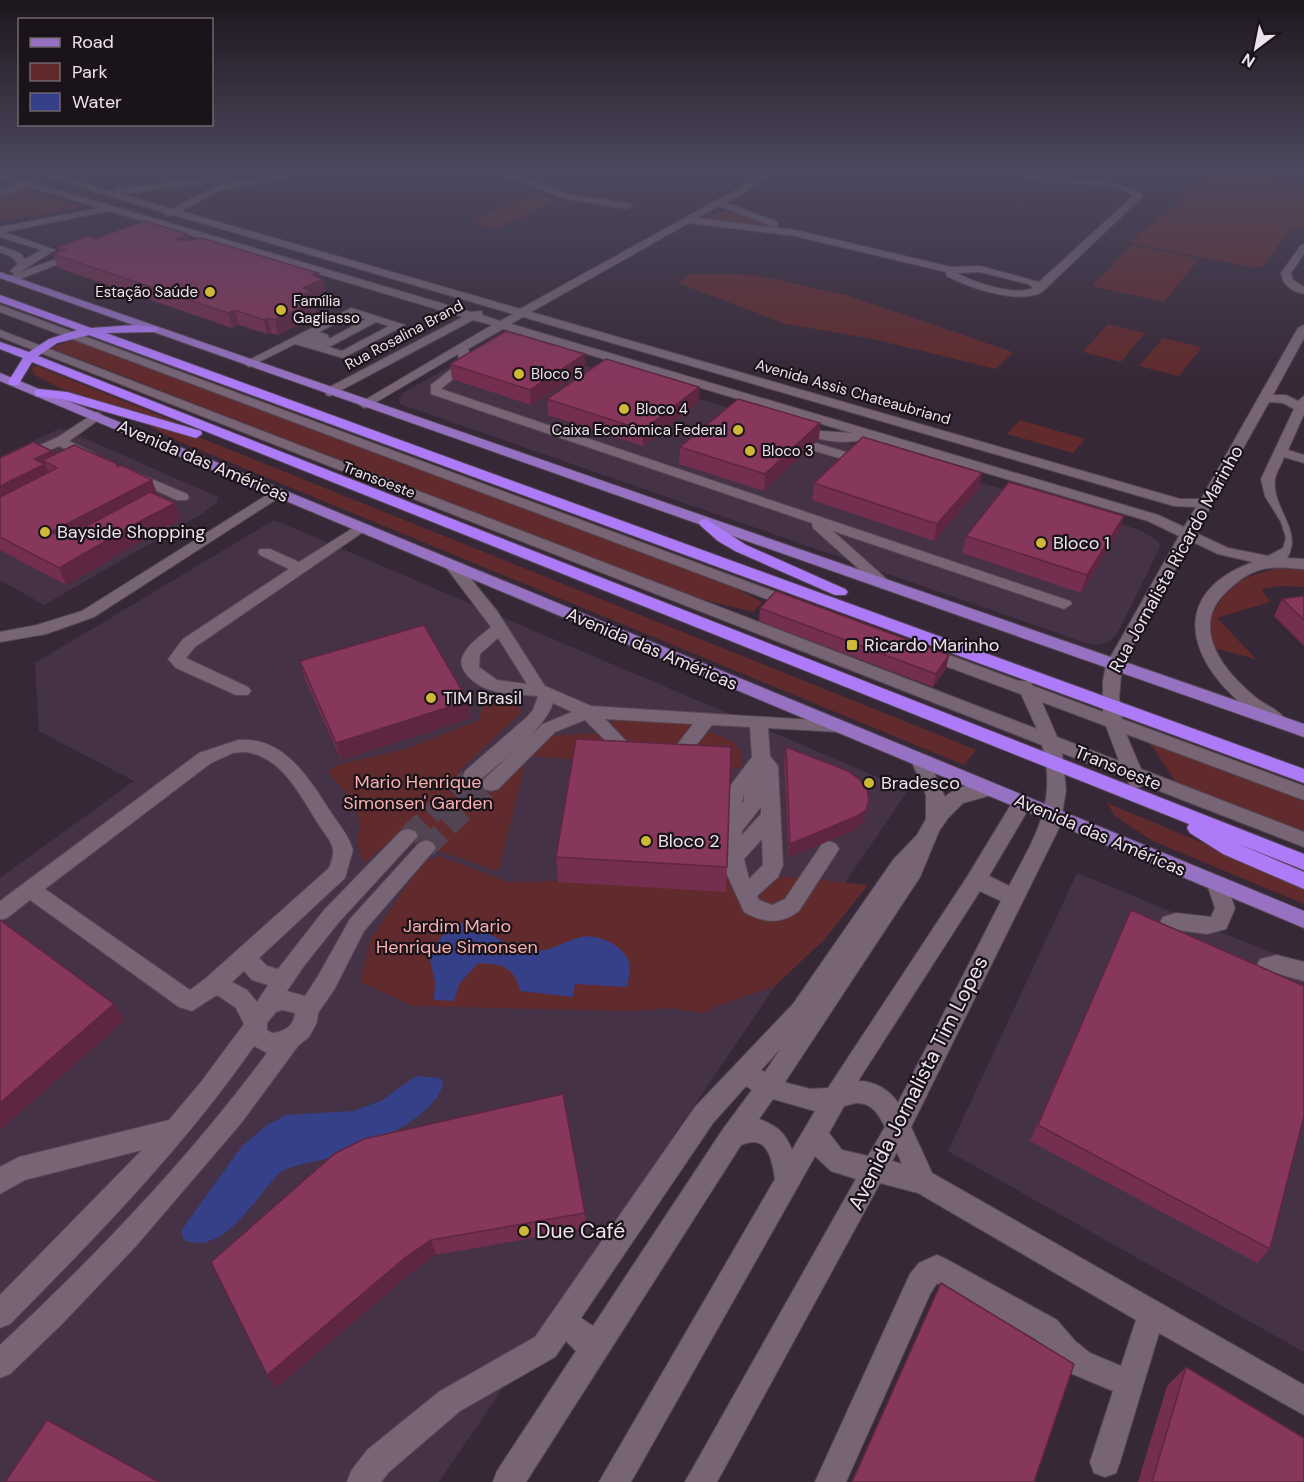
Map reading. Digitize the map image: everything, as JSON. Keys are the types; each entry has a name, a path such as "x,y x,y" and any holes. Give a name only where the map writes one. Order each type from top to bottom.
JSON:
{"highway":[{"path":"0,298 1304,776"},
{"path":"14,382 19,369 34,352 74,335 153,329"},
{"name":"Avenida das Américas","path":"0,345 34,352 270,452 1304,862"},
{"path":"39,393 63,394 228,445 251,451 270,452"},
{"path":"706,523 726,542 781,564 817,584 847,596 881,620"},
{"path":"1176,812 1230,849 1304,881"}],"main road":[{"path":"6,278 1296,728"},
{"name":"Avenida das Américas","path":"0,377 1303,920"}],"street":[{"path":"6,278 24,264 50,250 28,242"},
{"name":"Avenida Assis Chateaubriand","path":"224,242 775,406 802,429 828,437 873,435 897,442"},
{"path":"254,251 272,248 276,242"},
{"name":"Avenida Assis Chateaubriand","path":"277,242 1179,503 1206,502"},
{"path":"364,404 648,242"},
{"path":"830,242 951,270 980,269 1012,276 1032,282 1038,286 1038,290"},
{"path":"951,270 951,274 969,282 1008,292 1023,293 1038,290 1089,242"},
{"path":"1304,247 1286,273 1289,283 1304,291"},
{"path":"0,249 16,255 24,264"},
{"path":"287,261 286,257 289,254 309,251"},
{"path":"6,278 86,252"},
{"name":"Rua Rosalina Brand","path":"330,392 493,304"},
{"name":"Transoeste","path":"0,310 24,316 772,597 1304,793"},
{"path":"295,340 343,355 399,325 351,311 309,332 334,340"},
{"path":"249,363 302,336 327,344 375,318"},
{"name":"Rua Jornalista Ricardo Marinho","path":"1146,800 1113,722 1109,704 1114,665 1190,535 1206,502 1304,328"},
{"name":"Transoeste","path":"0,333 34,352 933,694 1304,840"},
{"path":"594,353 591,346 594,343 614,340"},
{"path":"462,348 465,359 461,367 435,388 435,391 1064,604"},
{"path":"1266,398 1302,403 1268,479 1267,487 1291,526 1292,546 1269,561 1238,573 1216,589 1203,609 1201,624 1206,651 1231,687 1252,705 1296,728"},
{"path":"0,468 57,441 86,425 96,416"},
{"path":"57,441 182,497"},
{"path":"817,445 843,455 897,442 1153,518 1223,551 1269,561 1304,564"},
{"path":"1280,452 1304,459"},
{"path":"1112,506 1126,505 1133,501 1133,496 1124,487"},
{"path":"0,636 40,630 88,614 278,492"},
{"path":"1280,511 1304,522"},
{"path":"811,520 884,584"},
{"path":"242,692 176,659 189,643 361,527"},
{"path":"265,552 300,568"},
{"path":"453,566 491,614 543,692 540,712 533,722 472,776"},
{"name":"Transoeste","path":"772,597 784,606 807,614"},
{"path":"499,628 475,650 470,660 471,668 485,682 495,686 543,692 588,712 839,726"},
{"name":"Transoeste","path":"912,653 934,661 950,661"},
{"name":"Avenida Jornalista Tim Lopes","path":"700,1482 897,1129 1012,898 1044,839 1053,816 1059,787 1045,724 1015,670"},
{"path":"588,712 625,749 657,758 670,756 682,750 707,719"},
{"path":"491,784 549,728 588,712"},
{"path":"759,722 754,803 732,829 735,870 751,906 760,911 777,914 785,911 792,905 829,849"},
{"path":"0,912 205,758 232,747 250,746 275,756 290,770 314,800 344,851 338,872 245,958 198,999 192,1001 187,1000 31,890"},
{"path":"920,760 935,795 936,821"},
{"path":"745,895 771,871 772,815 769,766 757,763"},
{"path":"508,1482 732,1137 769,1086 913,871 924,841 936,821 955,799 988,789"},
{"path":"614,1482 837,1096 974,884 1022,803"},
{"path":"735,857 772,815"},
{"path":"0,1314 110,1204 177,1130 206,1095 259,1018 281,979 360,885 408,836"},
{"path":"362,1482 378,1461 450,1401 545,1347 704,1115 801,1011 900,865 924,841"},
{"path":"214,985 237,994 246,1002 259,1018 256,1035 269,1044 288,1041 297,1036 305,1025 306,1012 326,983 357,925 426,848"},
{"path":"338,872 360,885"},
{"path":"974,884 987,883 1012,898"},
{"path":"1163,937 1170,923 1176,921 1204,926 1219,923 1225,908 1216,884"},
{"path":"245,958 260,973 281,979"},
{"path":"1260,981 1268,965 1287,965 1304,972"},
{"path":"259,1018 290,1000 303,1006 306,1012"},
{"path":"0,1364 54,1315 140,1225 265,1076 288,1041"},
{"path":"744,1073 787,1095 814,1101 854,1092 872,1094 891,1111 897,1129 923,1182"},
{"path":"0,1182 19,1169 177,1130"},
{"path":"732,1137 750,1130 764,1132 775,1140 785,1161 788,1180"},
{"path":"816,1134 823,1149 844,1166 875,1170 923,1182 1304,1401"},
{"path":"830,1482 920,1284 928,1272 937,1268 1047,1329 1065,1351 1080,1363 1130,1384"},
{"path":"1105,1462 1151,1315"},
{"path":"563,1322 583,1336 591,1351"}],"shaded area":[{"path":"520,346 1140,530 1158,541 1160,547 1118,632 1110,641 1099,645 1083,642 400,404 399,398 404,392 484,348"},
{"path":"61,428 218,497 217,502 203,513 44,605 0,580 0,457"},
{"path":"274,520 908,790 439,1482 0,1482 0,878 134,781 39,731 35,663"},
{"path":"1077,873 1304,966 1304,1352 948,1151"}],"green space":[{"path":"1134,242 1280,242 1264,265 1256,268"},
{"path":"1131,245 1199,259 1164,302 1092,286"},
{"path":"691,274 754,275 846,295 1013,352 996,369 873,339 786,324 678,283"},
{"path":"1108,324 1145,333 1121,362 1083,352"},
{"path":"76,338 710,575 762,602 753,612 696,598 51,348"},
{"path":"1163,338 1202,347 1179,376 1139,366"},
{"path":"37,366 181,424 106,404 68,391 33,374 32,367"},
{"path":"1020,420 1085,439 1073,453 1007,434"},
{"path":"143,422 188,433 976,750 964,765 173,439"},
{"path":"1273,569 1304,569 1304,587 1280,586 1261,589 1270,602 1217,618 1256,659 1214,648 1207,624 1220,601 1239,582"},
{"name":"Mario Henrique Simonsen' Garden","path":"511,698 523,711 458,771 495,789 527,757 498,871 433,849 400,833 364,863 357,844 360,824 352,800 327,771 338,765 408,748 479,720 484,699"},
{"path":"615,720 686,723 733,741 741,752 743,766 730,770 527,756 547,736 601,733"},
{"path":"1147,739 1304,797 1304,834 1178,785"},
{"path":"1107,803 1304,885 1304,904 1153,841 1115,816"},
{"name":"Jardim Mario Henrique Simonsen","path":"439,856 508,882 793,877 868,885 824,940 775,986 715,1007 705,1013 669,1008 636,1011 413,1006 360,982 371,938 423,862"}],"water":[{"path":"465,922 524,950 539,951 588,936 604,940 619,949 629,961 627,987 575,984 573,997 520,991 515,976 510,971 499,965 477,964 459,984 454,1001 434,1000 435,981 430,960 436,944 448,928"},
{"path":"416,1076 439,1078 443,1081 440,1092 432,1104 420,1115 374,1142 348,1153 282,1171 226,1232 213,1240 199,1243 184,1240 181,1231 242,1146 266,1126 286,1115 353,1111 381,1101"}],"building":[{"path":"71,242 216,242 318,273 312,275 323,279 303,288 311,291 300,296 315,301 275,320 268,318 264,320 235,310 228,313 53,254 66,249 58,247"},
{"path":"506,331 585,354 530,390 450,364"},
{"name":"Bloco 4","path":"606,359 699,387 643,430 547,399"},
{"name":"Bloco 3","path":"738,399 820,423 765,474 680,447"},
{"path":"863,437 982,473 937,524 814,483"},
{"path":"33,442 52,451 34,459 45,464 0,486 0,458"},
{"name":"Bayside Shopping","path":"74,445 115,463 118,467 121,465 152,480 51,532 65,538 150,492 175,503 104,540 106,541 59,568 0,537 0,497 57,468 43,460"},
{"name":"Bloco 1","path":"1009,482 1124,516 1087,575 966,536"},
{"path":"776,591 949,655 936,674 760,608"},
{"path":"1304,596 1304,620 1282,599"},
{"path":"424,625 468,701 336,743 300,661"},
{"name":"Bloco 2","path":"576,739 731,747 727,867 556,857"},
{"name":"Bradesco","path":"786,747 848,771 859,779 867,789 869,800 866,810 857,816 790,844"},
{"path":"1131,910 1304,986 1304,1116 1270,1249 1038,1125"},
{"path":"0,920 114,1004 0,1103"},
{"path":"563,1094 585,1213 431,1240 406,1257 267,1375 211,1262 334,1154 364,1139"},
{"path":"941,1283 1074,1364 1034,1482 852,1482"},
{"path":"1186,1367 1304,1438 1304,1482 1152,1482"},
{"path":"47,1420 159,1482 5,1482"}],"tunnel":[{"path":"408,836 472,776"},
{"path":"426,848 491,784"}],"place":[{"name":"Estação Saúde","path":"210,292"},
{"name":"Família Gagliasso","path":"281,310"},
{"name":"Bloco 5","path":"519,374"},
{"name":"Bloco 4","path":"624,409"},
{"name":"Caixa Econômica Federal","path":"738,430"},
{"name":"Bloco 3","path":"750,451"},
{"name":"Bayside Shopping","path":"45,532"},
{"name":"Bloco 1","path":"1041,543"},
{"name":"Ricardo Marinho","path":"852,645"},
{"name":"TIM Brasil","path":"431,698"},
{"name":"Bradesco","path":"869,783"},
{"name":"Bloco 2","path":"646,841"},
{"name":"Due Café","path":"524,1231"}]}
